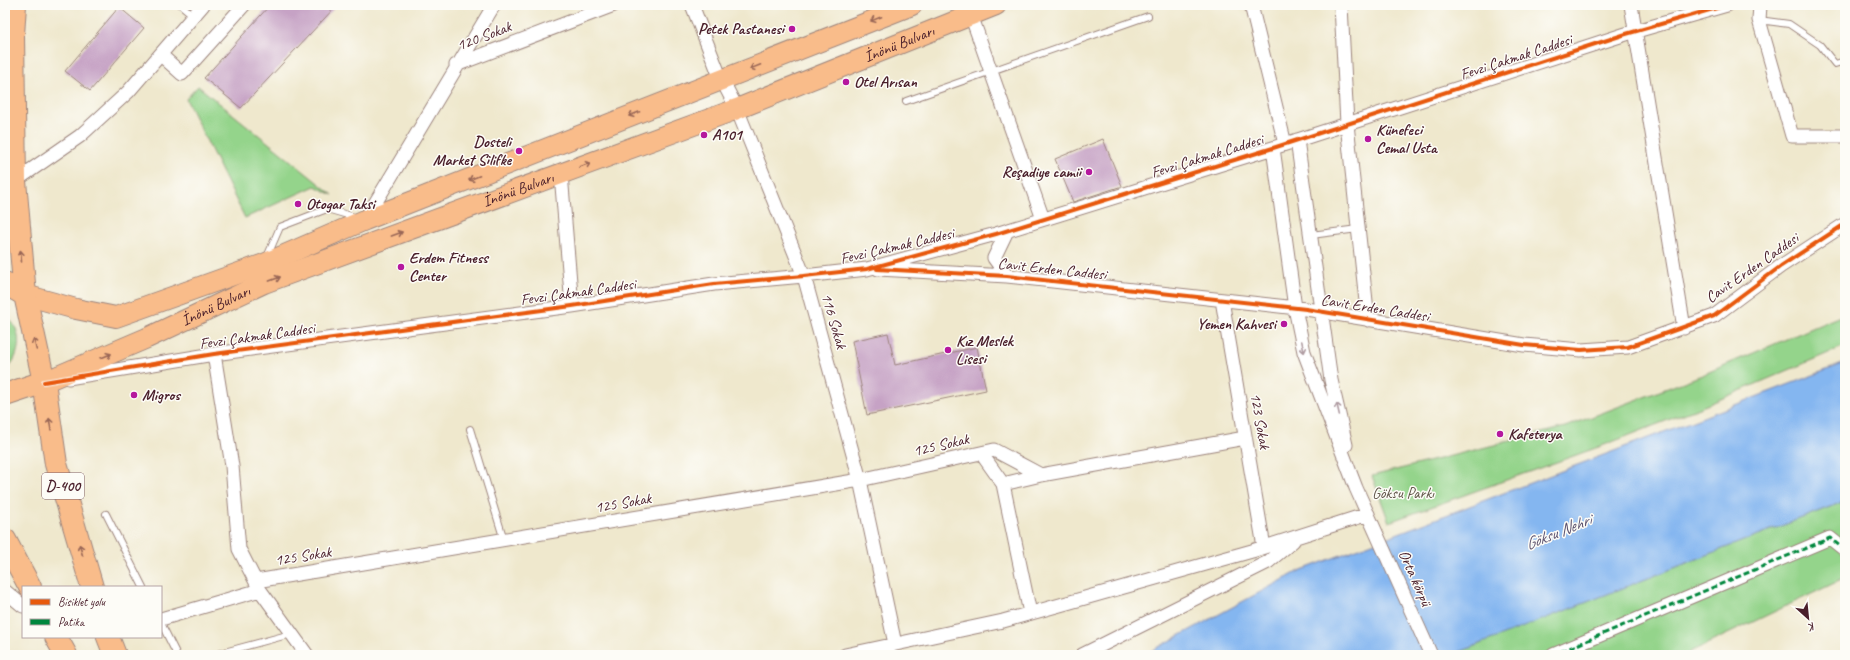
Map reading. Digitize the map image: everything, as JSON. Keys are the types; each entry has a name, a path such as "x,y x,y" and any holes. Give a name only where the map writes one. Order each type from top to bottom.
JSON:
{"highway":[{"path":"15,5 13,35 15,181 24,295"},
{"path":"5,283 24,295"},
{"name":"D-400","path":"24,295 44,382 56,464 92,586"},
{"path":"5,395 44,382"},
{"path":"5,540 29,586"},
{"path":"57,638 66,655"},
{"path":"108,638 115,655"}],"main road":[{"name":"İnönü Bulvarı","path":"24,295 76,309 116,317 264,264 365,220 912,5"},
{"name":"İnönü Bulvarı","path":"44,382 147,338 264,283 737,108 996,5"}],"street":[{"path":"15,181 80,136 128,92 204,5"},
{"path":"161,55 182,74 244,5"},
{"path":"365,220 456,65 494,5"},
{"name":"120 Sokak","path":"456,65 614,5"},
{"name":"116 Sokak","path":"692,5 722,80 737,108 804,276 860,480 894,644"},
{"path":"1251,5 1285,144 1311,235 1331,380 1356,488"},
{"path":"1341,5 1347,124 1368,320"},
{"path":"1631,5 1634,31 1684,328"},
{"name":"Fevzi Çakmak Caddesi","path":"44,382 214,354 572,306 714,284 866,269 1007,231 1285,144 1634,31 1727,5"},
{"path":"1760,5 1759,20 1792,136 1845,136"},
{"path":"971,15 1043,219"},
{"path":"1285,144 1295,308 1304,352 1356,488"},
{"path":"561,174 572,306"},
{"name":"Cavit Erden Caddesi","path":"866,269 1007,276 1295,308 1524,345 1581,350 1628,347 1714,316 1781,266 1845,224"},
{"path":"1007,231 994,258 1007,276"},
{"name":"123 Sokak","path":"1222,300 1264,547"},
{"path":"214,354 232,466 239,549 258,586 307,655"},
{"path":"1003,484 1040,475 1245,438"},
{"name":"125 Sokak","path":"162,619 258,586 504,540 860,480 994,450 1040,475"},
{"path":"981,453 1003,484 1030,613"},
{"name":"Orta körpü","path":"1356,488 1431,655"},
{"path":"845,655 1030,613 1264,547 1368,514"},
{"path":"1082,655 1268,562 1299,536"},
{"path":"1553,655 1830,538 1845,550"},
{"path":"5,591 22,605"}],"lane":[{"path":"181,5 194,16"},
{"path":"906,101 1148,16"},
{"path":"1759,20 1789,24 1820,45 1836,64 1845,61"},
{"path":"264,264 280,227 327,209 365,220"},
{"path":"1311,235 1358,229"},
{"path":"470,429 504,540"},
{"path":"106,514 142,586"},
{"path":"162,625 177,655"},
{"path":"217,654 291,634"}],"green space":[{"path":"198,86 333,195 315,186 245,218 186,99"},
{"name":"Göksu Parkı","path":"1845,314 1845,346 1709,404 1607,444 1389,522 1372,476 1565,427 1702,375"},
{"path":"5,316 11,321 15,328 18,335 18,343 15,358 5,370"},
{"path":"1845,501 1845,578 1690,652 1690,655 1457,655 1456,653"}],"water":[{"name":"Göksu Nehri","path":"1845,363 1845,501 1452,655 1144,655 1299,571"}],"building":[{"path":"270,5 337,5 241,108 204,78"},
{"path":"119,7 144,28 90,91 65,71"},
{"name":"Reşadiye camii","path":"1103,139 1122,186 1073,202 1055,159"},
{"path":"888,333 895,365 977,347 986,390 867,415 852,341"}],"marked path":[{"path":"1553,655 1830,538 1845,550"}],"cycle path":[{"path":"44,382 214,354 572,306 714,284 867,269 996,234 1273,148 1626,34 1727,5"},
{"path":"877,269 1007,276 1306,309 1524,345 1581,350 1628,347 1714,316 1781,266 1845,224"}],"place":[{"name":"Petek Pastanesi","path":"792,29"},
{"name":"Otel Arısan","path":"846,82"},
{"name":"A101","path":"704,135"},
{"name":"Künefeci Cemal Usta","path":"1368,139"},
{"name":"Dosteli Market Silifke","path":"519,151"},
{"name":"Reşadiye camii","path":"1089,172"},
{"name":"Otogar Taksi","path":"298,204"},
{"name":"Erdem Fitness Center","path":"401,267"},
{"name":"Yemen Kahvesi","path":"1284,324"},
{"name":"Kız Meslek Lisesi","path":"948,350"},
{"name":"Migros","path":"134,395"},
{"name":"Kafeterya","path":"1500,434"}]}
